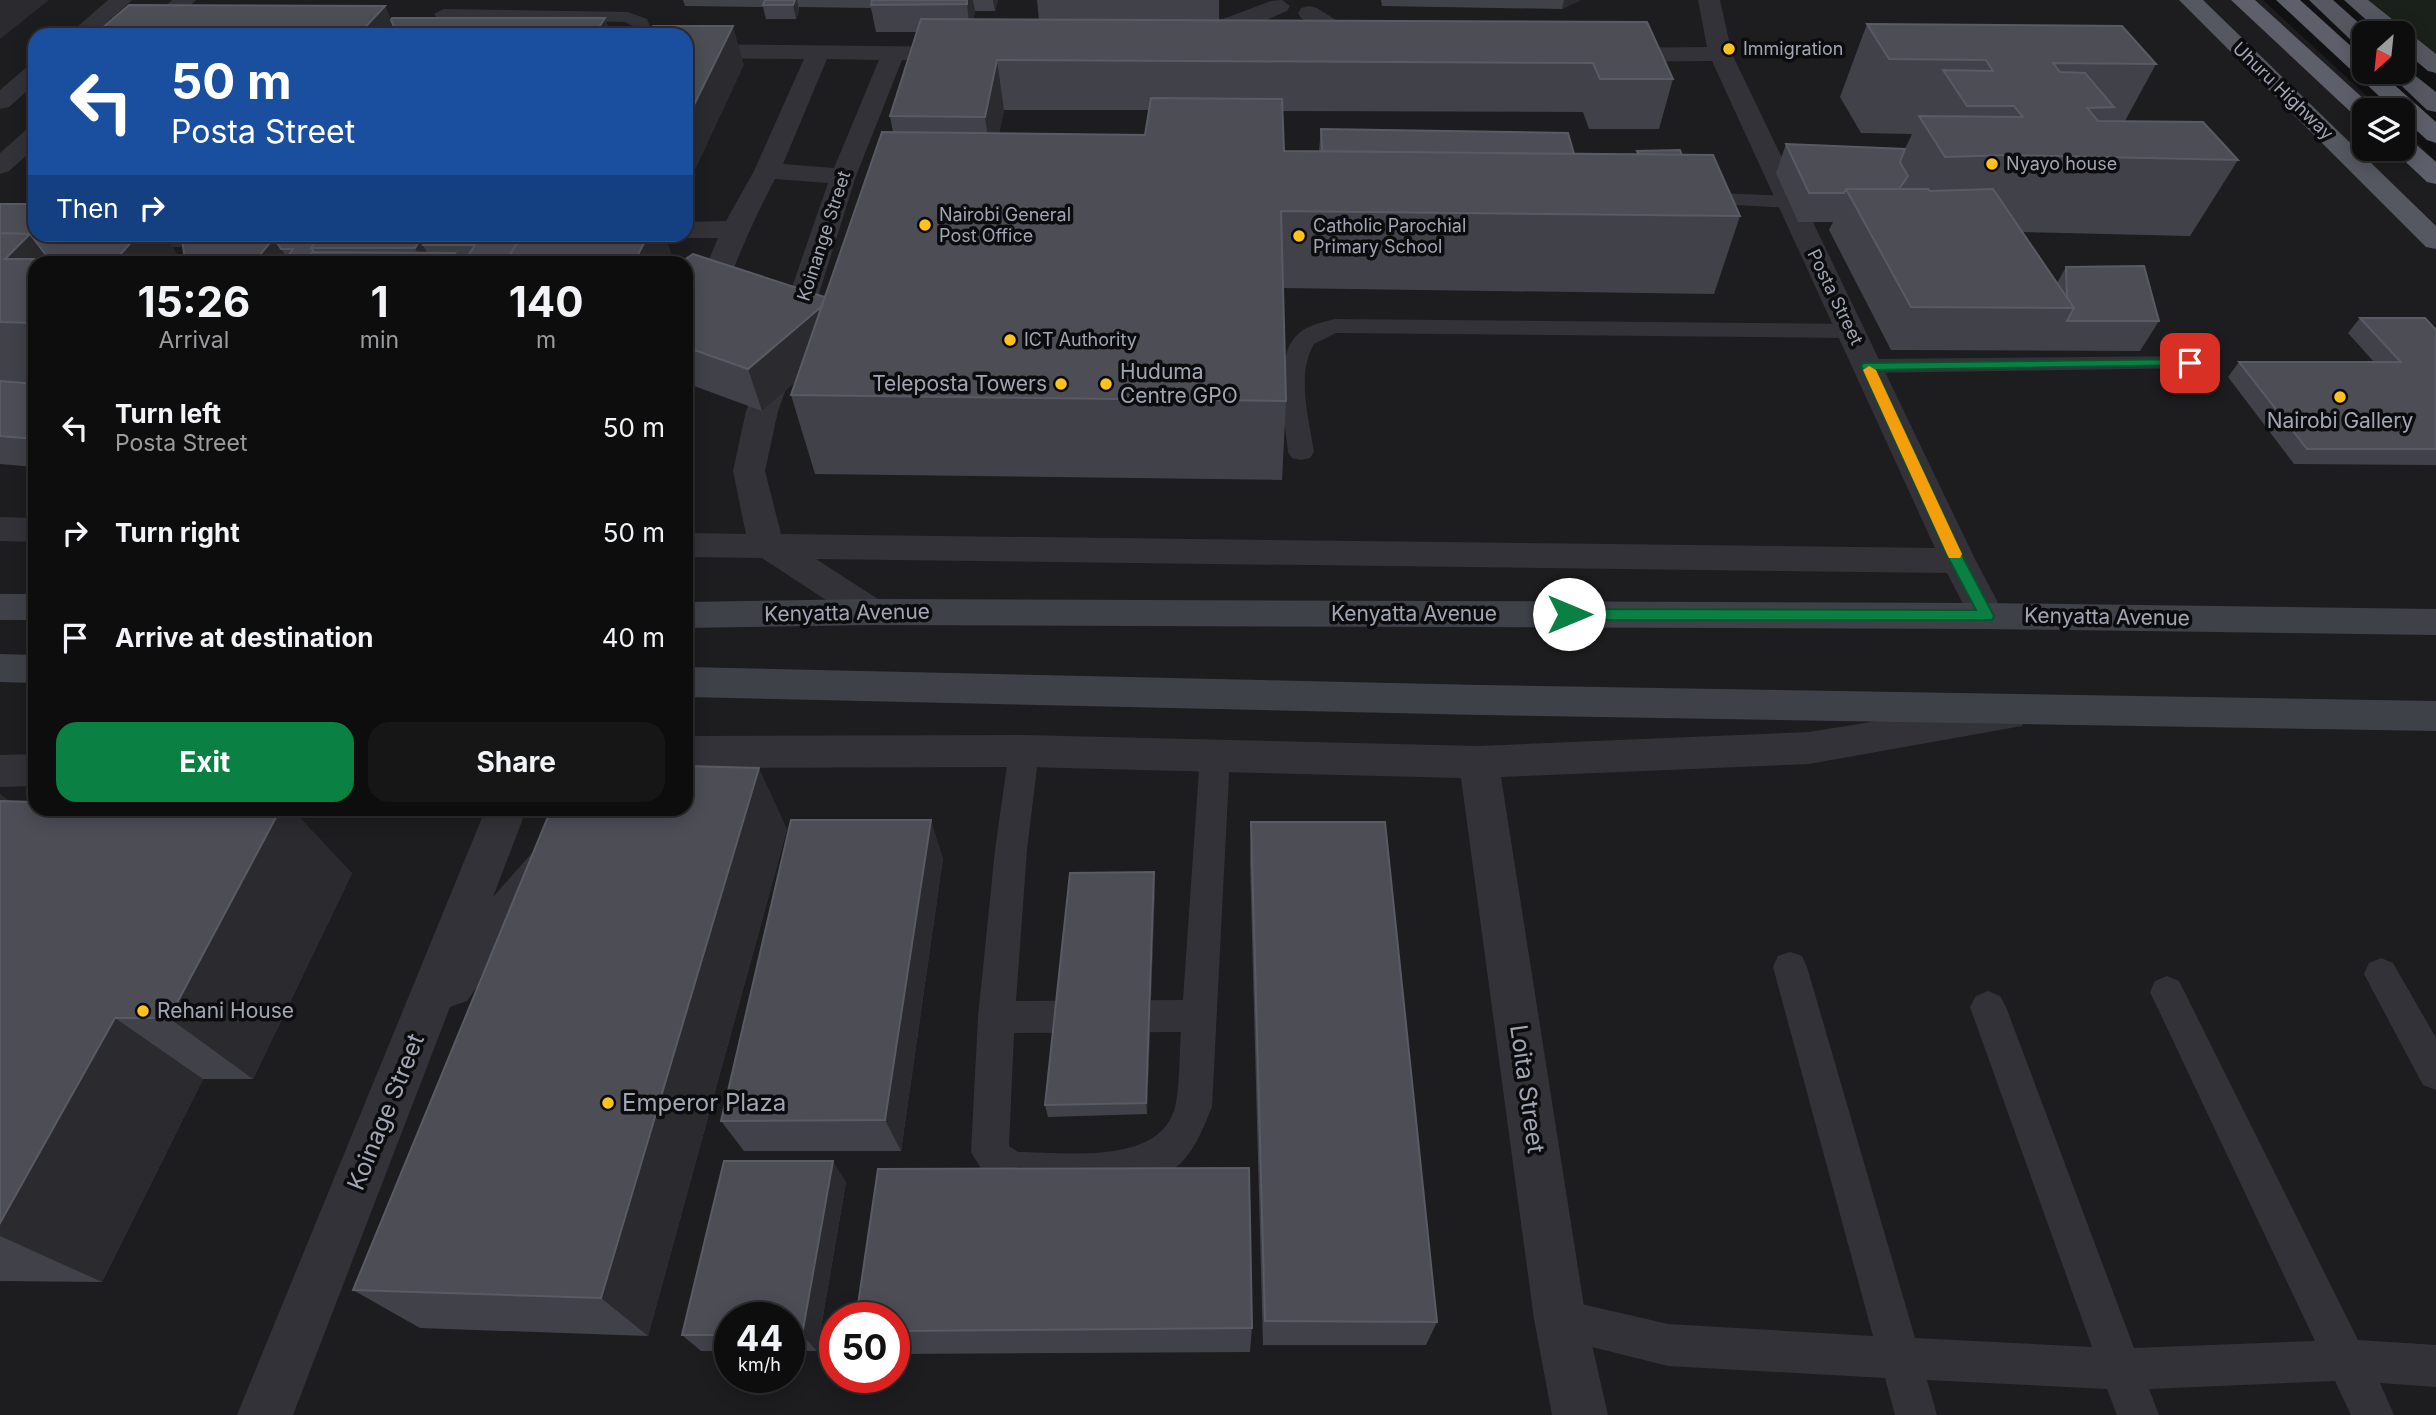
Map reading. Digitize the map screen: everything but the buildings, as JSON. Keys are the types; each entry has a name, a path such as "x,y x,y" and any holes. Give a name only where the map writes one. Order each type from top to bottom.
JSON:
{"highway":[{"name":"Uhuru Highway","path":"2190,0 2436,241"},
{"path":"2242,0 2352,100"},
{"path":"2287,0 2352,59"},
{"path":"2320,0 2352,29"},
{"path":"2355,0 2380,21"},
{"path":"2415,49 2436,66"},
{"path":"2379,84 2436,135"},
{"path":"2412,84 2436,105"},
{"path":"2415,157 2436,176"}],"main road":[{"path":"0,607 28,607"},
{"name":"Kenyatta Avenue","path":"693,615 872,612 1987,616 2436,622"},
{"path":"0,668 28,669"},
{"path":"693,682 2436,716"}],"street":[{"path":"87,28 121,0"},
{"path":"153,28 185,0"},
{"name":"Posta Street","path":"1709,0 1720,54 1958,561 1987,616"},
{"path":"1268,36 1279,3"},
{"path":"1209,56 1176,50 1242,23 1279,3"},
{"path":"1309,16 1380,57 1333,57"},
{"path":"693,51 991,54"},
{"path":"693,349 713,318 708,296 735,229 767,172 818,53"},
{"name":"Koinange Street","path":"766,544 754,502 750,471 783,321 893,54"},
{"path":"1584,55 1720,54"},
{"path":"0,82 28,79"},
{"path":"0,102 28,81"},
{"path":"0,166 28,141"},
{"path":"767,172 843,176"},
{"path":"693,230 735,229"},
{"path":"0,529 28,530"},
{"path":"766,544 872,612"},
{"path":"693,545 1958,561"},
{"path":"693,756 1024,751 1479,762 1809,748 2034,710"},
{"name":"Loita Street","path":"1479,762 1560,1318 1580,1415"},
{"path":"0,771 28,770"},
{"name":"Koinage Street","path":"265,1415 504,816"},
{"path":"418,1032 500,920 591,816"}],"lane":[{"path":"443,13 628,17 641,23 643,28"},
{"path":"1674,198 1790,202"},
{"path":"1301,452 1294,363 1306,339 1316,332 1335,327 1851,331"},
{"path":"1867,366 2190,363"},
{"path":"1024,751 996,1017 990,1152 1001,1167 1018,1171 1129,1169 1161,1154 1182,1133 1194,1107 1215,755"},
{"path":"1790,967 1916,1415"},
{"path":"2381,974 2436,1073"},
{"path":"2168,992 2373,1415"},
{"path":"1988,1007 2138,1415"},
{"path":"996,1017 1198,1016"},
{"path":"1560,1318 1668,1345 2121,1369 2347,1360 2436,1366"}],"shaded area":[{"path":"0,0 2263,0 2369,98 2352,98 2352,161 2415,161 2415,141 2436,161 2436,1415 0,1415"},
{"path":"2344,0 2436,0 2436,74 2415,57 2415,21 2370,21"}],"slow traffic":[{"path":"1869,370 1954,554"}],"place":[{"name":"Immigration","path":"1729,49"},
{"name":"Nyayo house","path":"1992,164"},
{"name":"Nairobi General Post Office","path":"925,225"},
{"name":"Catholic Parochial Primary School","path":"1299,236"},
{"name":"ICT Authority","path":"1010,340"},
{"name":"Teleposta Towers","path":"1061,384"},
{"name":"Huduma Centre GPO","path":"1106,384"},
{"name":"Nairobi Gallery","path":"2340,397"},
{"name":"Rehani House","path":"143,1011"},
{"name":"Emperor Plaza","path":"608,1103"}],"route":[{"path":"1569,614 1987,616 1958,561 1867,366 2190,363"}]}
